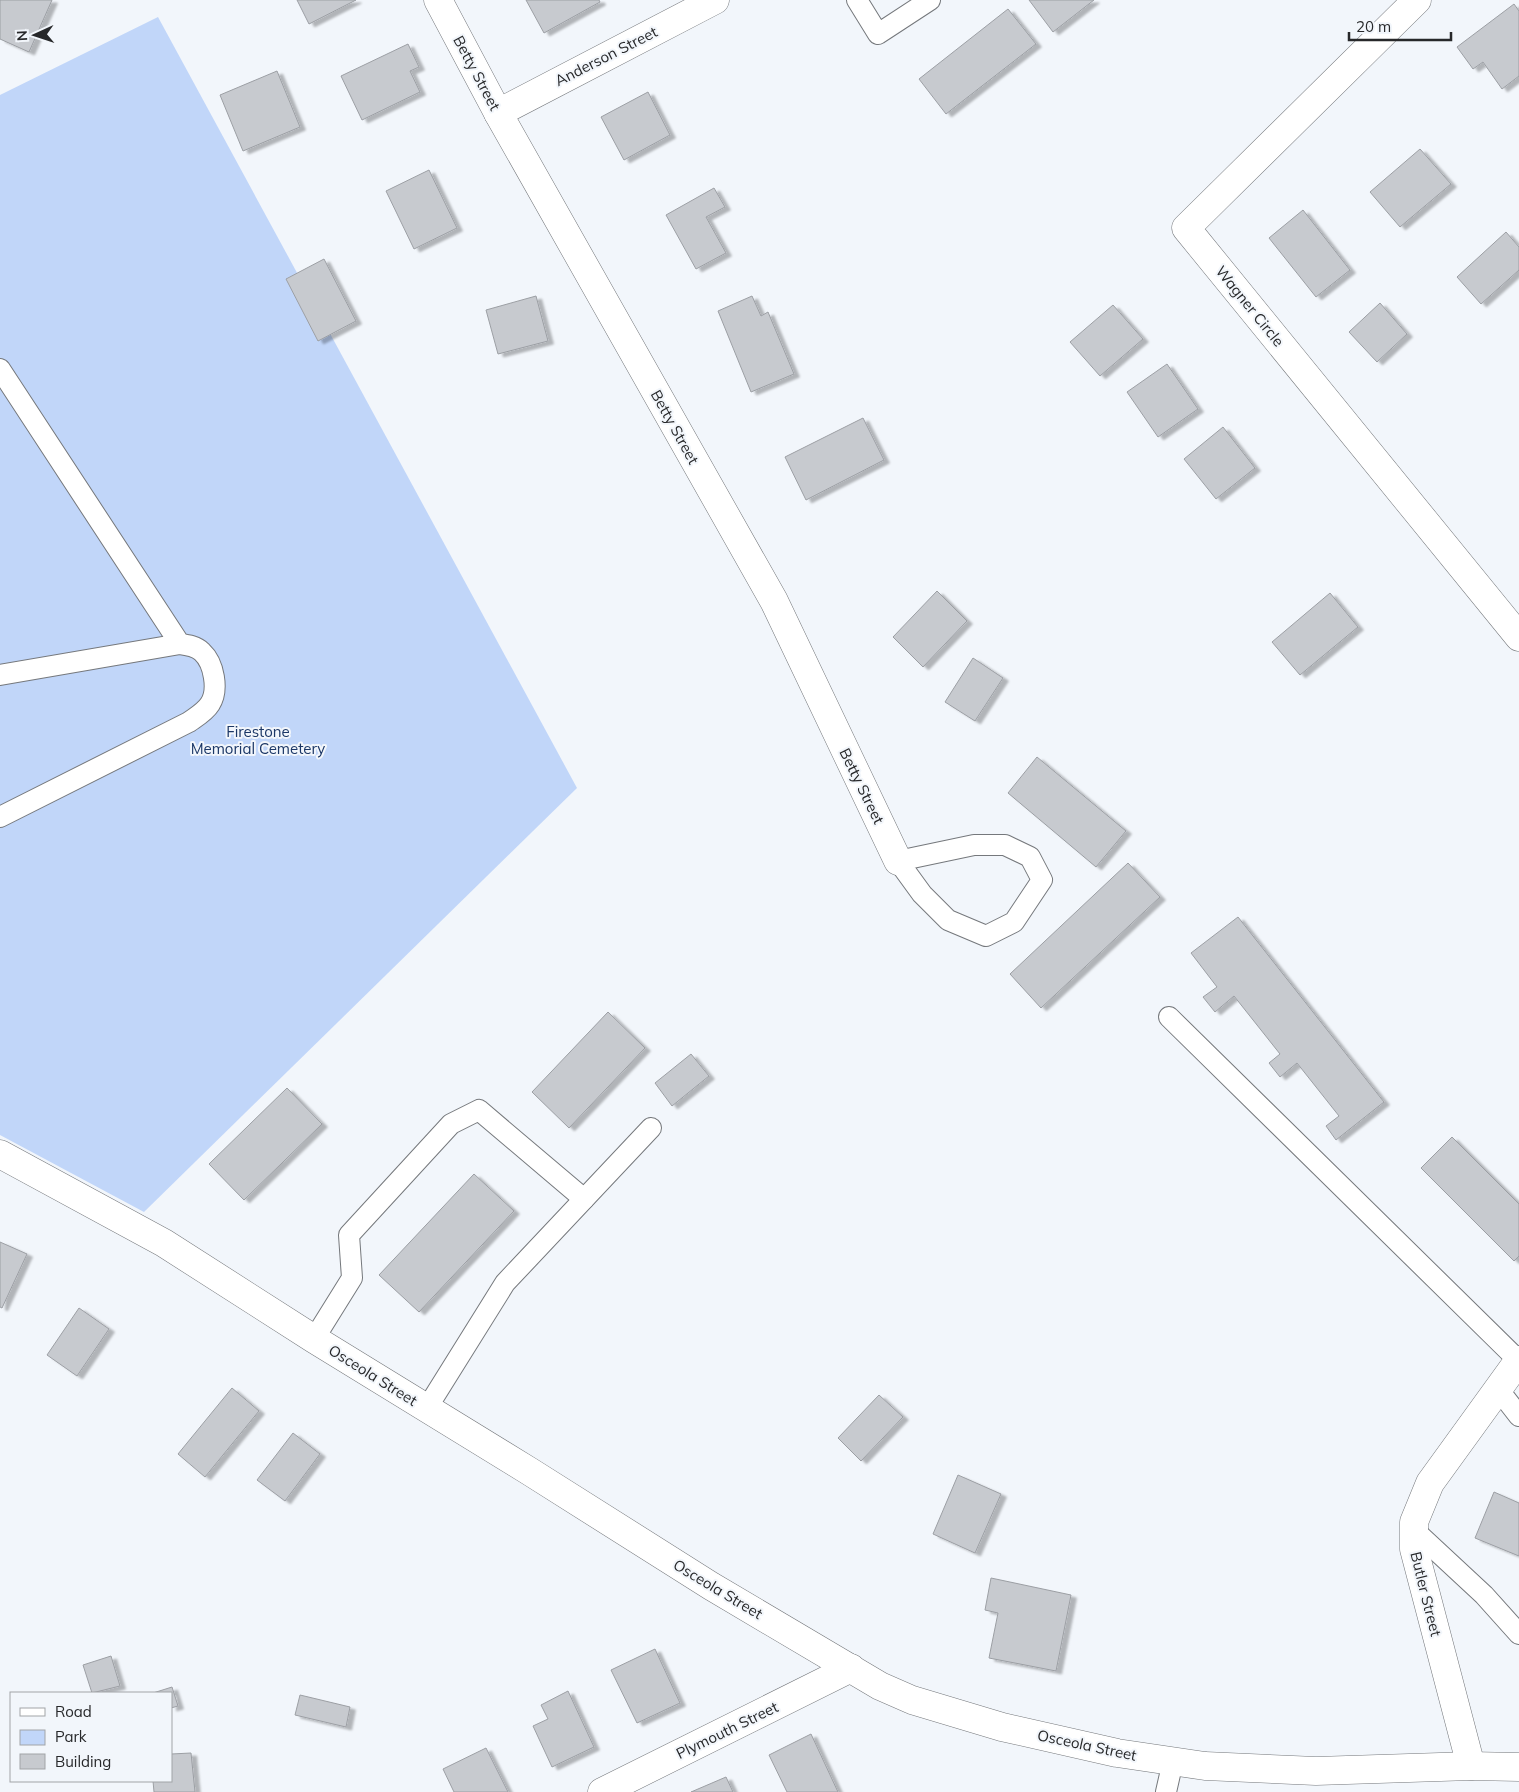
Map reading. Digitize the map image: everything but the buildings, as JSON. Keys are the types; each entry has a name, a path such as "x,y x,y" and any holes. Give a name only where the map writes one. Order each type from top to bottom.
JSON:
{"street":[{"name":"Betty Street","path":"438,0 498,113 774,602 898,861"},
{"name":"Anderson Street","path":"498,113 715,0"},
{"name":"Wagner Circle","path":"1417,0 1186,228 1519,636"},
{"name":"Osceola Street","path":"0,1154 164,1243 314,1339 711,1586 880,1686 912,1700 1002,1727 1117,1753 1205,1766 1316,1771 1471,1766 1519,1767"},
{"name":"Butler Street","path":"1471,1766 1414,1549 1414,1522 1430,1483 1519,1360"},
{"name":"Plymouth Street","path":"602,1792 851,1668"}],"lane":[{"path":"857,0 878,34 930,0"},
{"path":"0,369 180,644"},
{"path":"0,676 180,644 192,645 202,651 210,663 214,692 211,703 189,722 0,818"},
{"path":"974,845 1004,845 1030,858 1042,880 1014,922 986,936 948,920 922,894 898,861 974,845"},
{"path":"1169,1017 1519,1360"},
{"path":"314,1339 352,1278 349,1235 451,1124 479,1110 584,1199"},
{"path":"427,1408 505,1282 651,1128"},
{"path":"1498,1389 1519,1416"},
{"path":"1414,1530 1484,1595 1519,1634"},
{"path":"1166,1792 1173,1761"}],"green space":[{"name":"Firestone Memorial Cemetery","path":"158,17 577,788 144,1212 0,1135 0,95"}]}
